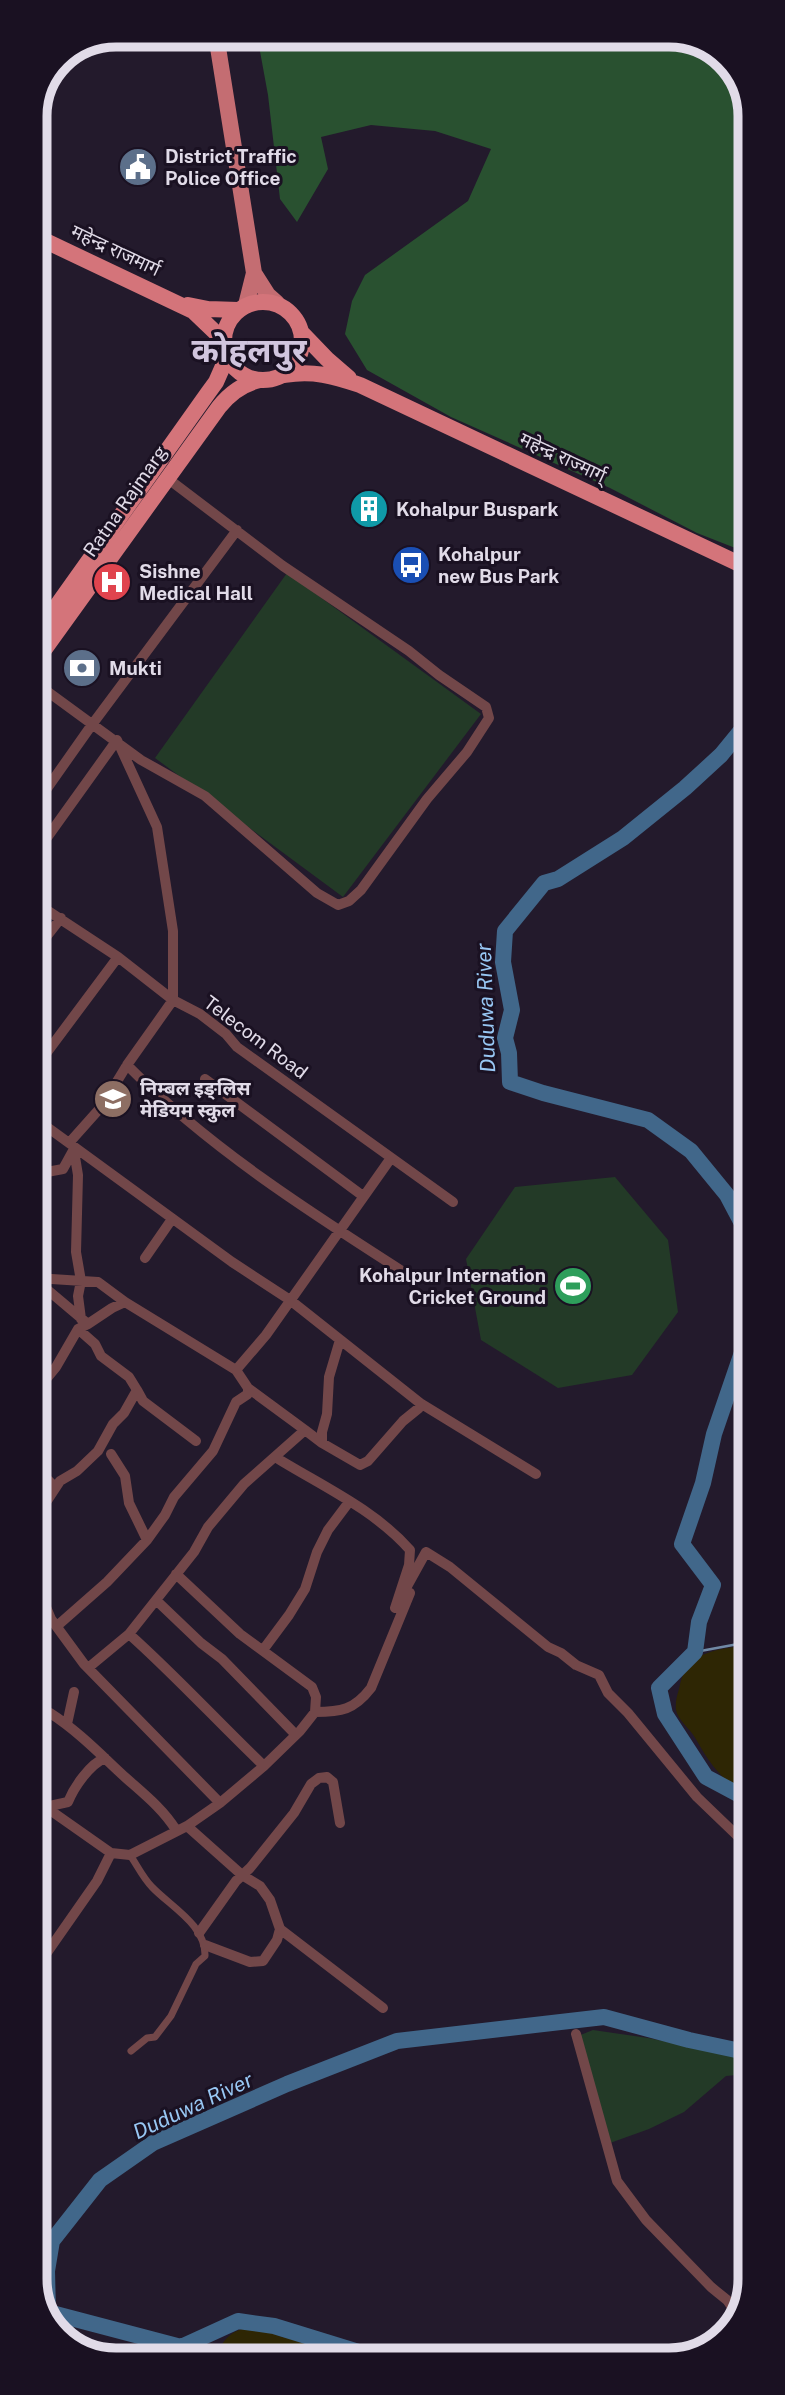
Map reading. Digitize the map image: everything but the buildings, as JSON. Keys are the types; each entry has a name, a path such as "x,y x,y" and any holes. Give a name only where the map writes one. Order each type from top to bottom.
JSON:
{"highway":[{"name":"महेन्द्र राजमार्ग","path":"47,242 179,303"},
{"path":"261,300 277,303 289,310 302,333 299,357 285,375 260,380 239,373 216,333 205,321 179,303 208,309 242,307 261,300"},
{"path":"225,351 230,320 242,307"},
{"name":"महेन्द्र राज्मार्ग्","path":"302,333 327,359 359,385"},
{"name":"Ratna Rajmarg","path":"47,620 208,393 225,351"},
{"name":"महेन्द्र राज्मार्ग्","path":"285,375 303,372 322,374 359,385 738,563"},
{"name":"Ratna Rajmarg","path":"47,646 228,395 260,380"}],"main road":[{"path":"218,47 254,273 268,295 277,303"},
{"path":"242,307 254,273"}],"street":[{"path":"47,691 141,760 205,796 317,893 338,905 349,901 361,890 428,799 467,752 489,718 486,707 283,566 167,478"},
{"path":"47,788 237,530"},
{"path":"47,838 117,740"},
{"path":"47,1172 62,1169 72,1147 173,1000 173,931 157,827 117,740"},
{"name":"Telecom Road","path":"47,909 118,957 173,1000 200,1014 226,1034 237,1047 453,1202"},
{"path":"47,936 61,918"},
{"path":"47,1052 118,957"},
{"path":"127,1065 164,1103 249,1167 416,1280"},
{"path":"205,1079 363,1196"},
{"path":"47,1128 232,1262 290,1300 420,1404 536,1474"},
{"path":"72,1147 79,1195 76,1252 81,1281 78,1296 82,1324"},
{"path":"236,1370 266,1335 391,1158"},
{"path":"145,1258 172,1219"},
{"path":"47,1280 98,1282 125,1302 236,1370 248,1388 322,1443 360,1465 368,1461 420,1404"},
{"path":"47,1290 82,1324 101,1356 129,1377 143,1401 196,1441"},
{"path":"47,1378 82,1324 125,1302"},
{"path":"322,1443 329,1377 340,1340"},
{"path":"57,1626 107,1582 147,1540 174,1497 213,1451 236,1402 248,1394 248,1388"},
{"path":"47,1500 60,1481 78,1471 98,1451 136,1390"},
{"path":"88,1668 129,1634 157,1601 194,1552 208,1527 244,1484 305,1430"},
{"path":"111,1454 125,1476 129,1503 147,1540"},
{"path":"275,1457 377,1520 410,1550 409,1565 395,1608 426,1552"},
{"path":"47,1479 55,1487"},
{"path":"263,1650 305,1589 317,1552 328,1530 349,1502"},
{"path":"315,1712 348,1709 365,1697 426,1552"},
{"path":"426,1552 450,1567 548,1647 576,1665 599,1675 608,1693 628,1713 697,1797 738,1836"},
{"path":"47,1808 111,1853 130,1855 187,1826 220,1802 264,1766 315,1712 316,1697 312,1687 240,1634 176,1574"},
{"path":"157,1601 222,1659 296,1735"},
{"path":"47,1610 51,1619 88,1668 220,1802"},
{"path":"129,1634 264,1766"},
{"path":"68,1720 74,1692"},
{"path":"68,1720 80,1706"},
{"path":"50,1713 68,1720 169,1817 176,1830"},
{"path":"47,1804 68,1802 73,1791 94,1765 105,1758"},
{"path":"199,1933 236,1881 294,1813 311,1784 319,1778 327,1777 333,1782 340,1824"},
{"path":"187,1826 242,1875 260,1886 270,1900 280,1929 383,2008"},
{"path":"47,1953 97,1881 111,1853"},
{"path":"130,1855 151,1886 199,1933 205,1945 205,1956 196,1964 171,2015 155,2037 147,2038 131,2051"},
{"path":"205,1945 250,1962 263,1961 277,1940 280,1929"},
{"path":"576,2034 617,2181 646,2220 731,2306"}],"green space":[{"path":"259,47 673,47 691,51 718,67 731,86 738,116 738,549 697,533 610,488 451,417 367,370 345,334 352,301 365,275 468,201 491,149 435,131 371,125 321,137 328,169 297,222 280,199 268,95"},
{"path":"287,573 481,714 343,897 155,758"},
{"name":"Kohalpur Internation Cricket Ground","path":"615,1177 668,1240 678,1312 632,1375 558,1388 481,1340 466,1259 515,1187"},
{"path":"593,2030 738,2057 738,2075 726,2076 684,2112 649,2129 610,2143 578,2036"}],"sand":[{"path":"738,1647 738,1787 717,1770 677,1714 677,1696 688,1666 704,1654"},
{"path":"253,2326 282,2337 332,2348 221,2348 233,2333"}],"waterway":[{"name":"Duduwa River","path":"738,734 721,755 685,788 623,838 558,879 544,883 505,931 503,962 512,1010 505,1038 509,1053 510,1082 648,1120 691,1151 727,1195 738,1216"},
{"name":"Duduwa River","path":"738,1364 714,1434 703,1483 682,1544 713,1585 699,1622 695,1652 659,1688 665,1714 706,1777 738,1794"},
{"path":"695,1652 738,1644"},
{"name":"Duduwa River","path":"47,2271 52,2241 100,2180 153,2143 287,2084 397,2041 604,2017 738,2050"},
{"name":"Duduwa River","path":"47,2271 47,2281"},
{"name":"Duduwa River","path":"58,2315 181,2347 238,2321 274,2326 345,2348"}],"place":[{"name":"District Traffic Police Office","path":"138,167"},
{"name":"Kohalpur Buspark","path":"369,509"},
{"name":"Kohalpur new Bus Park","path":"411,565"},
{"name":"Sishne Medical Hall","path":"112,582"},
{"name":"Mukti","path":"82,668"},
{"name":"निम्बल इङ्लिस मेडियम स्कुल","path":"113,1099"},
{"name":"Kohalpur Internation Cricket Ground","path":"573,1286"}],"district":[{"name":"कोहलपुर","path":"249,350"}]}
